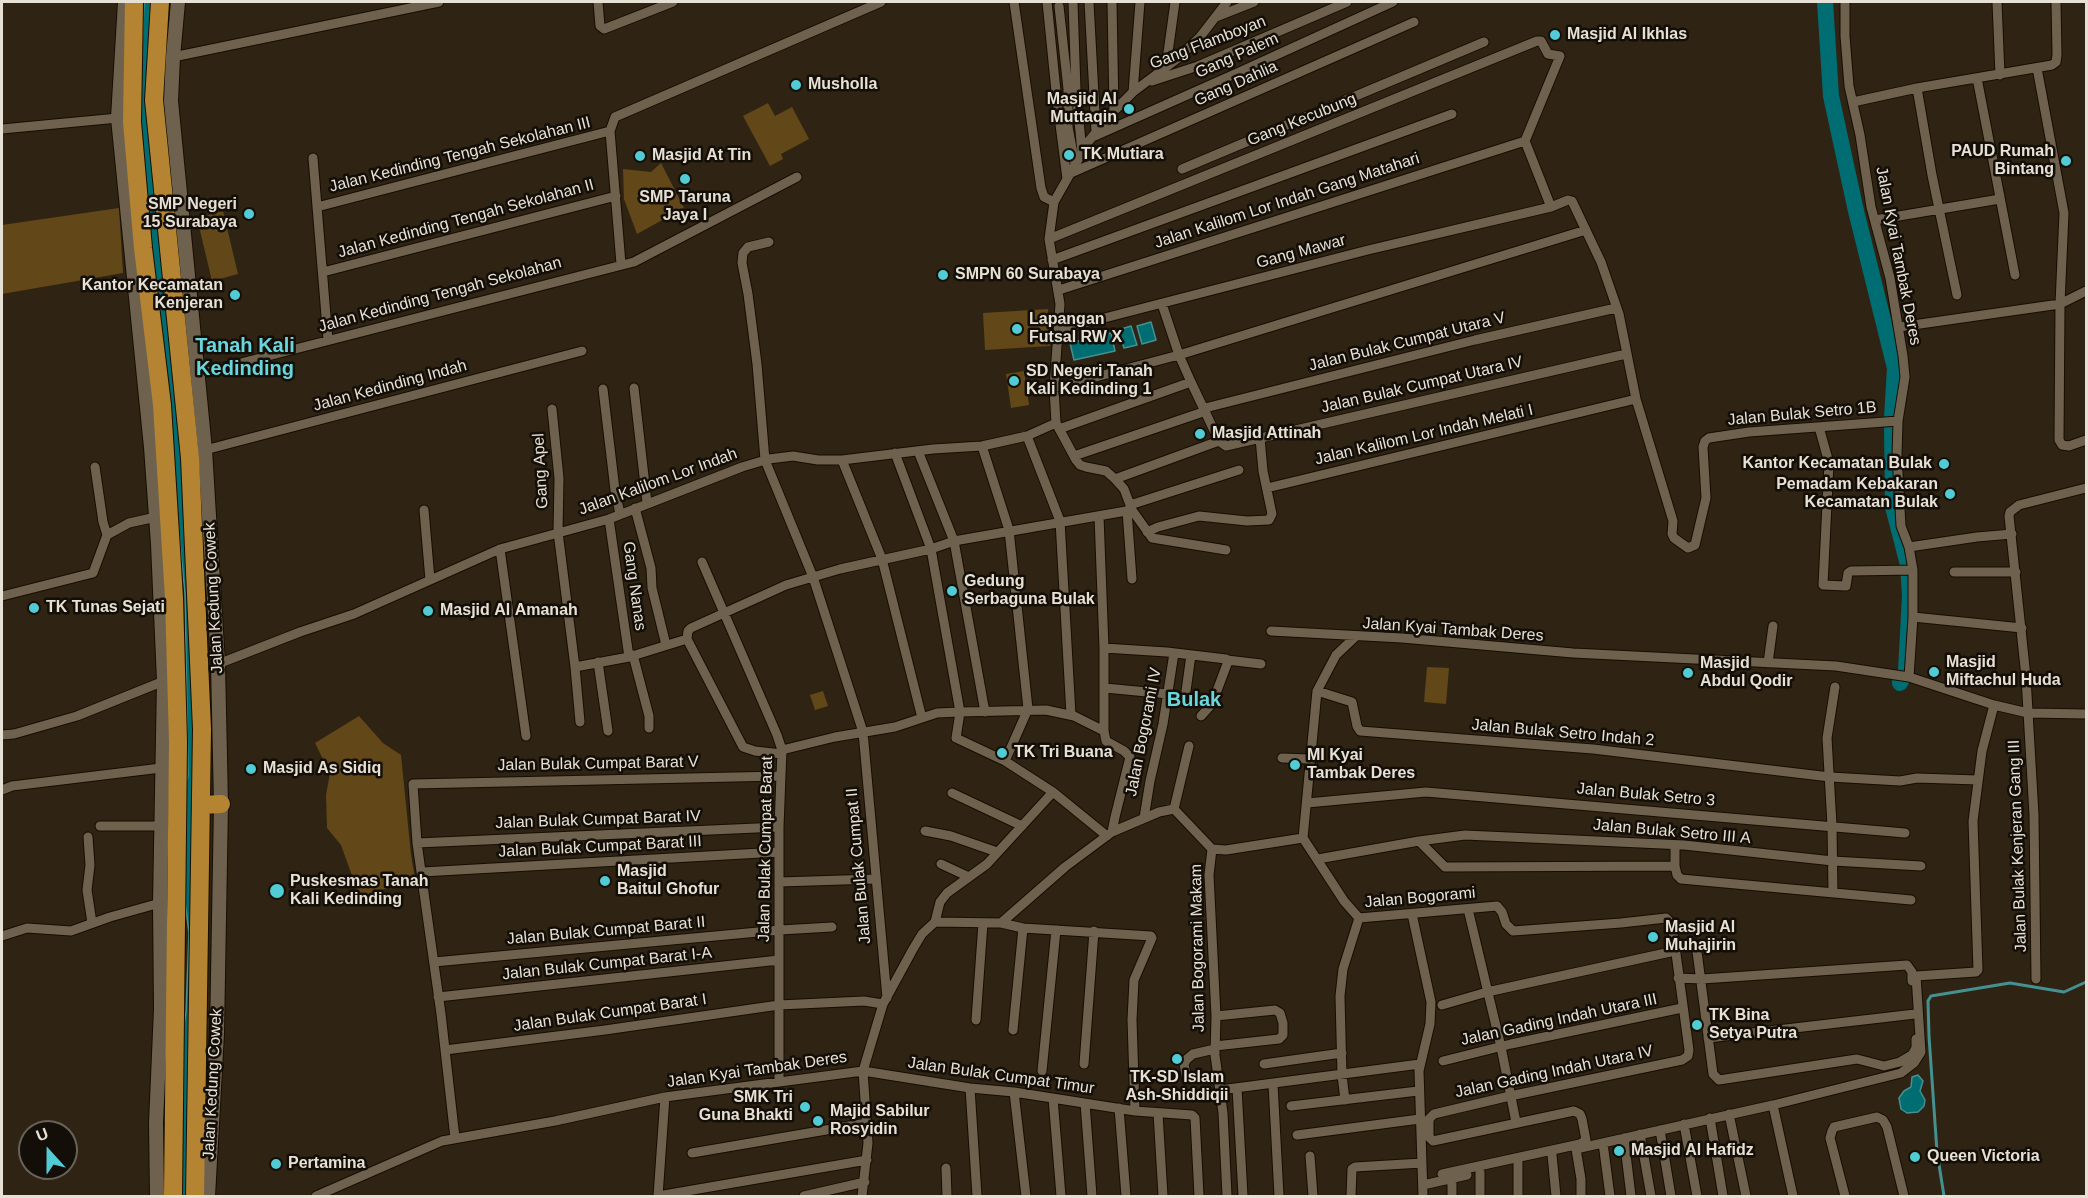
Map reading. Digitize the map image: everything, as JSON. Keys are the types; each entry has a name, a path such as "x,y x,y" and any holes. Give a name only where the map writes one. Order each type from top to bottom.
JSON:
{"highway":[{"name":"Jalan Kedung Cowek","path":"134,2 132,122 154,406 174,622 183,903 189,927 195,1197"},
{"name":"Jalan Kedung Cowek","path":"160,2 154,100 183,297 202,729 202,805 183,903"},
{"path":"202,805 221,804"},
{"name":"Jalan Kedung Cowek","path":"172,1197 189,927"}],"main road":[{"name":"Jalan Kedung Cowek","path":"124,2 118,118 154,406 156,517 164,681 160,826 183,903 161,1009 156,1122 157,1197"},
{"name":"Jalan Kedung Cowek","path":"178,2 172,57 171,101 183,297 198,374 219,664 221,804 217,1033 208,1197"}],"street":[{"path":"172,57 425,3 439,2"},
{"path":"598,2 600,26 604,29 673,2"},
{"path":"621,264 610,131 613,119 882,2"},
{"path":"1014,2 1041,188 1044,197 1054,202"},
{"path":"1047,2 1057,101 1068,176"},
{"path":"1073,2 1076,90 1082,152"},
{"path":"1089,2 1094,134"},
{"path":"1112,2 1114,111"},
{"path":"1133,92 1140,2"},
{"path":"1166,67 1176,2"},
{"path":"1132,579 1130,509 1124,489 1106,471 1080,465 1058,426 1054,388 1060,304 1049,239 1054,202 1094,134 1133,92 1192,44 1227,2"},
{"path":"1216,17 1254,2"},
{"name":"Gang Flamboyan","path":"1145,83 1198,66 1347,2"},
{"name":"Gang Palem","path":"1094,134 1237,73 1393,2"},
{"name":"Jalan Kyai Tambak Deres","path":"1303,838 1314,703 1317,692 1336,655 1355,637 1402,638 1573,653 1836,666 1905,677 1913,617 1909,547 1901,526 1897,481 1899,421 1905,377 1890,278 1875,220 1849,86 1845,2"},
{"path":"1996,2 2000,75"},
{"path":"1853,102 1917,88 2052,65 2056,62 2056,2"},
{"path":"1059,6 1068,89 1068,127 1075,164"},
{"name":"Gang Dahlia","path":"1068,176 1414,22"},
{"name":"Gang Kecubung","path":"1049,239 1537,41 1543,44 1549,55 1560,57 1525,141"},
{"path":"1182,168 1484,42"},
{"path":"2037,68 2065,224 2060,304 2059,440 2062,445 2069,446 2086,441"},
{"path":"1977,78 2015,275"},
{"path":"1917,88 1957,295"},
{"path":"1052,260 1452,114"},
{"path":"2,129 118,118"},
{"name":"Jalan Kedinding Tengah Sekolahan III","path":"317,207 610,131"},
{"path":"1525,141 1551,207"},
{"name":"Jalan Kalilom Lor Indah Gang Matahari","path":"1059,290 1525,141"},
{"path":"313,158 328,340"},
{"name":"Jalan Kedinding Tengah Sekolahan","path":"198,374 634,262 797,177"},
{"name":"Jalan Kedinding Tengah Sekolahan II","path":"323,272 616,196"},
{"path":"1875,220 2000,199"},
{"name":"Gang Mawar","path":"1058,330 1368,250 1551,207 1568,200 1572,201 1586,230"},
{"path":"1054,388 1179,354 1586,230 1601,262 1616,308 1636,399"},
{"name":"Jalan Bulak Cumpat II","path":"769,242 748,247 743,253 742,263 757,364 765,460 813,577 863,732 885,1001"},
{"path":"1899,327 2060,304 2086,291"},
{"path":"1115,478 1219,441 1179,354 1162,304"},
{"name":"Jalan Bulak Cumpat Utara V","path":"1074,456 1205,409 1475,340 1616,308"},
{"name":"Jalan Kedinding Indah","path":"205,450 582,351"},
{"name":"Jalan Bulak Cumpat Utara IV","path":"1219,441 1226,446 1232,446 1626,354"},
{"path":"1058,426 1191,382"},
{"path":"634,388 646,503"},
{"path":"603,389 620,514"},
{"name":"Jalan Bulak Setro 1B","path":"1636,399 1673,521 1672,537 1688,548 1695,545 1706,498 1702,447 1709,438 1749,432 1899,421"},
{"name":"Jalan Kalilom Lor Indah Melati I","path":"1267,488 1636,399"},
{"name":"Gang Apel","path":"552,409 559,478 558,532 580,722"},
{"name":"Jalan Kalilom Lor Indah","path":"219,664 354,614 500,549 609,519 646,503 765,460 794,456 818,460 842,460 982,446 1058,426"},
{"path":"1819,426 1829,463 1823,585 1846,586 1848,573 1851,571 1910,570"},
{"path":"1027,436 1060,521 1071,715"},
{"path":"1147,532 1199,516 1246,521 1269,520 1272,514 1263,471 1260,438"},
{"path":"982,446 1009,530 1028,709 1005,761"},
{"path":"918,451 954,541 985,712"},
{"path":"895,453 931,549 960,712 955,737 1005,761 1053,792 1110,834"},
{"path":"842,460 882,559 922,718"},
{"path":"2,596 93,573 107,534 103,522 95,467"},
{"path":"1104,731 1071,715 1046,710 937,713 895,727 835,737 782,752 755,751 743,747 687,639 688,631 786,585 813,577 931,549 954,541 1130,509 1239,470"},
{"name":"Jalan Bulak Kenjeran Gang III","path":"2036,979 2034,815 2022,628 2010,512 2019,505 2086,488"},
{"path":"635,508 651,568 652,588 666,645"},
{"path":"1130,509 1152,538 1226,550"},
{"path":"424,510 430,580"},
{"path":"1099,516 1105,688 1104,731 1106,741 1129,754 1130,757 1110,834"},
{"path":"107,534 129,523 156,517"},
{"name":"Gang Nanas","path":"609,519 631,656 649,716 650,728"},
{"path":"1909,547 2012,534"},
{"path":"500,549 526,736"},
{"name":"Jalan Bulak Cumpat Barat","path":"702,562 782,752 779,827 779,1081"},
{"path":"1954,572 2016,572"},
{"path":"1913,617 2022,628"},
{"path":"1768,663 1773,626"},
{"path":"1270,632 1355,637"},
{"path":"575,667 631,656 687,639"},
{"path":"1104,648 1225,658 1261,664"},
{"name":"Jalan Bogorami IV","path":"1144,818 1174,653"},
{"path":"1186,691 1191,655"},
{"path":"1201,716 1215,696 1227,660"},
{"path":"598,662 608,732"},
{"path":"1905,677 2028,713 2086,714"},
{"path":"2,735 14,734 77,716 164,681"},
{"path":"1833,893 1827,738 1835,687"},
{"path":"1105,688 1168,694"},
{"name":"Jalan Bulak Setro Indah 2","path":"1317,692 1352,702 1360,730 1593,749 1830,777"},
{"path":"1423,1185 1773,1105 1904,1072 1922,1052 1916,976 1978,970 1973,821 1982,751 1995,705"},
{"path":"1174,809 1190,746"},
{"path":"1282,758 1311,759"},
{"path":"2,790 12,786 161,768"},
{"name":"Jalan Bulak Cumpat Barat V","path":"417,843 412,785 415,783 781,776"},
{"path":"1830,777 1900,782 1917,778 1978,780"},
{"name":"Jalan Kyai Tambak Deres","path":"316,1197 442,1141 455,1138 555,1121 665,1097 863,1071 885,1001 912,949 922,934 935,922 940,902 987,864 1053,792"},
{"name":"Jalan Bulak Setro 3","path":"1307,804 1426,792 1905,833"},
{"path":"952,793 1022,826"},
{"path":"1001,923 1065,867 1110,834 1159,812 1174,809"},
{"path":"1174,809 1212,849 1226,850 1303,838"},
{"path":"100,826 160,826"},
{"name":"Jalan Bulak Cumpat Barat IV","path":"417,843 779,827"},
{"path":"925,831 951,836 997,852"},
{"name":"Jalan Bulak Setro III A","path":"1318,860 1419,841 1465,836 1675,845 1833,861 1921,866"},
{"path":"88,837 90,865 87,890 92,923"},
{"name":"Jalan Bogorami","path":"1303,838 1344,901 1359,918 1497,906 1506,924 1513,931 1666,918 1672,924 1675,951"},
{"path":"1419,841 1445,867 1675,866"},
{"path":"417,843 455,1138"},
{"path":"1675,845 1675,866 1681,879 1911,900"},
{"name":"Jalan Bogorami Makam","path":"1212,849 1209,875 1216,1016 1215,1050 1223,1113 1227,1197"},
{"name":"Jalan Bulak Cumpat Barat III","path":"422,872 779,852"},
{"path":"940,864 969,877"},
{"path":"779,882 875,879"},
{"path":"2,936 27,928 71,931 92,923 183,903"},
{"path":"1442,1174 1580,1144 1586,1140 1580,1114 1574,1112 1516,1122 1501,1047 1467,909"},
{"path":"1412,914 1431,1002 1430,1024 1420,1064 1418,1091 1422,1197"},
{"path":"1345,1100 1340,996 1343,969 1359,918"},
{"path":"935,922 1001,923 1023,928 1150,934 1152,937 1134,980 1132,1020 1135,1111"},
{"path":"976,1020 983,922"},
{"name":"Jalan Bulak Cumpat Barat II","path":"434,962 832,927"},
{"path":"1013,1030 1023,928"},
{"path":"1042,1071 1056,930"},
{"path":"1084,1064 1094,932"},
{"path":"1696,944 1702,979 1701,1047"},
{"path":"1442,1005 1487,992 1675,951 1678,978 1682,1008 1713,1074 1719,1080 1857,1059 1884,1066 1900,1062 1912,1055 1916,1048 1912,972 1907,965 1702,979 1678,978"},
{"name":"Jalan Bulak Cumpat Barat I-A","path":"438,997 779,960"},
{"name":"Jalan Bulak Cumpat Barat I","path":"445,1050 779,1005 885,1001"},
{"name":"Jalan Gading Indah Utara III","path":"1443,1061 1682,1008"},
{"path":"1187,1080 1184,1064 1192,1054 1279,1039 1283,1035 1280,1013 1275,1010 1216,1016"},
{"path":"1701,1047 1915,1014"},
{"name":"Jalan Gading Indah Utara IV","path":"1516,1122 1433,1141 1429,1137 1429,1119 1434,1114 1682,1060 1701,1047"},
{"path":"1264,1064 1342,1053"},
{"path":"1220,1090 1420,1064"},
{"path":"862,1197 867,1160 863,1071"},
{"name":"Jalan Bulak Cumpat Timur","path":"863,1071 1135,1111 1192,1115 1195,1118 1198,1197"},
{"path":"1273,1084 1279,1197"},
{"path":"970,1088 977,1197"},
{"path":"1237,1088 1243,1197"},
{"path":"1291,1106 1418,1091"},
{"path":"1014,1092 1026,1197"},
{"path":"665,1097 658,1196 867,1160"},
{"path":"1053,1098 1061,1197"},
{"path":"1085,1103 1092,1197"},
{"path":"1773,1105 1793,1197"},
{"path":"1119,1108 1126,1197"},
{"path":"1158,1113 1163,1197"},
{"path":"1729,1114 1746,1197"},
{"path":"1845,1197 1830,1138 1832,1131 1834,1127 1877,1117 1883,1120 1887,1127 1904,1197"},
{"path":"1710,1118 1723,1197"},
{"path":"1297,1135 1420,1119"},
{"path":"692,1153 867,1123"},
{"path":"1684,1124 1697,1197"},
{"path":"1660,1130 1671,1197"},
{"path":"1640,1134 1651,1197"},
{"path":"1624,1138 1631,1197"},
{"path":"1603,1143 1610,1197"},
{"path":"1576,1149 1581,1179 1581,1197"},
{"path":"1552,1155 1556,1197"},
{"path":"1310,1156 1313,1197"},
{"path":"1351,1197 1352,1169 1355,1167 1422,1162"},
{"path":"1518,1162 1518,1197"},
{"path":"946,1168 947,1197"},
{"path":"1480,1172 1480,1197"},
{"path":"1452,1178 1452,1197"},
{"path":"804,1197 864,1182"}],"shaded area":[{"path":"768,103 775,116 792,107 809,139 781,154 783,159 770,166 743,116"},
{"path":"661,163 684,208 637,234 624,199 623,169 651,172"},
{"path":"119,208 123,273 2,294 2,225"},
{"path":"223,211 238,274 212,281 197,218"},
{"name":"Lapangan Futsal RW X","path":"1048,309 1050,346 985,350 983,313"},
{"path":"1024,371 1029,405 1011,408 1006,374"},
{"path":"1427,667 1449,668 1446,704 1424,702"},
{"path":"823,691 828,706 815,710 810,695"},
{"path":"359,716 383,743 401,755 415,878 360,898 341,845 327,828 326,795 330,773 315,743"}],"water":[{"path":"144,2 156,2 194,595 191,1196 179,1196 182,1037 186,1012 189,933 184,893 185,787 188,776 185,594 139,118"},
{"path":"1151,322 1156,340 1142,344 1137,326"},
{"path":"1131,326 1137,345 1124,348 1118,330"},
{"path":"1111,333 1115,351 1074,360 1070,343"},
{"path":"1918,1075 1923,1081 1920,1091 1925,1100 1924,1106 1918,1112 1907,1113 1901,1109 1899,1098 1911,1087 1912,1077"}],"waterway":[{"path":"1825,2 1831,96 1856,211 1895,368 1892,418"},
{"path":"1892,423 1893,507 1908,565 1910,596 1906,671 1900,683"},
{"path":"1944,1196 1937,1152 1929,1036 1928,1001 1931,996 2010,983 2064,992 2086,982"}],"place":[{"name":"Masjid Al Ikhlas","path":"1555,35"},
{"name":"Musholla","path":"796,85"},
{"name":"Masjid Al Muttaqin","path":"1129,109"},
{"name":"TK Mutiara","path":"1069,155"},
{"name":"Masjid At Tin","path":"640,156"},
{"name":"PAUD Rumah Bintang","path":"2066,161"},
{"name":"SMP Taruna Jaya I","path":"685,179"},
{"name":"SMP Negeri 15 Surabaya","path":"249,214"},
{"name":"SMPN 60 Surabaya","path":"943,275"},
{"name":"Kantor Kecamatan Kenjeran","path":"235,295"},
{"name":"Lapangan Futsal RW X","path":"1017,329"},
{"name":"SD Negeri Tanah Kali Kedinding 1","path":"1014,381"},
{"name":"Masjid Attinah","path":"1200,434"},
{"name":"Kantor Kecamatan Bulak","path":"1944,464"},
{"name":"Pemadam Kebakaran Kecamatan Bulak","path":"1950,494"},
{"name":"Gedung Serbaguna Bulak","path":"952,591"},
{"name":"TK Tunas Sejati","path":"34,608"},
{"name":"Masjid Al Amanah","path":"428,611"},
{"name":"Masjid Miftachul Huda","path":"1934,672"},
{"name":"Masjid Abdul Qodir","path":"1688,673"},
{"name":"TK Tri Buana","path":"1002,753"},
{"name":"MI Kyai Tambak Deres","path":"1295,765"},
{"name":"Masjid As Sidiq","path":"251,769"},
{"name":"Masjid Baitul Ghofur","path":"605,881"},
{"name":"Puskesmas Tanah Kali Kedinding","path":"277,891"},
{"name":"Masjid Al Muhajirin","path":"1653,937"},
{"name":"TK Bina Setya Putra","path":"1697,1025"},
{"name":"TK-SD Islam Ash-Shiddiqii","path":"1177,1059"},
{"name":"SMK Tri Guna Bhakti","path":"805,1107"},
{"name":"Majid Sabilur Rosyidin","path":"818,1121"},
{"name":"Masjid Al Hafidz","path":"1619,1151"},
{"name":"Queen Victoria","path":"1915,1157"},
{"name":"Pertamina","path":"276,1164"}],"district":[{"name":"Tanah Kali Kedinding","path":"245,358"},
{"name":"Bulak","path":"1194,700"}]}
